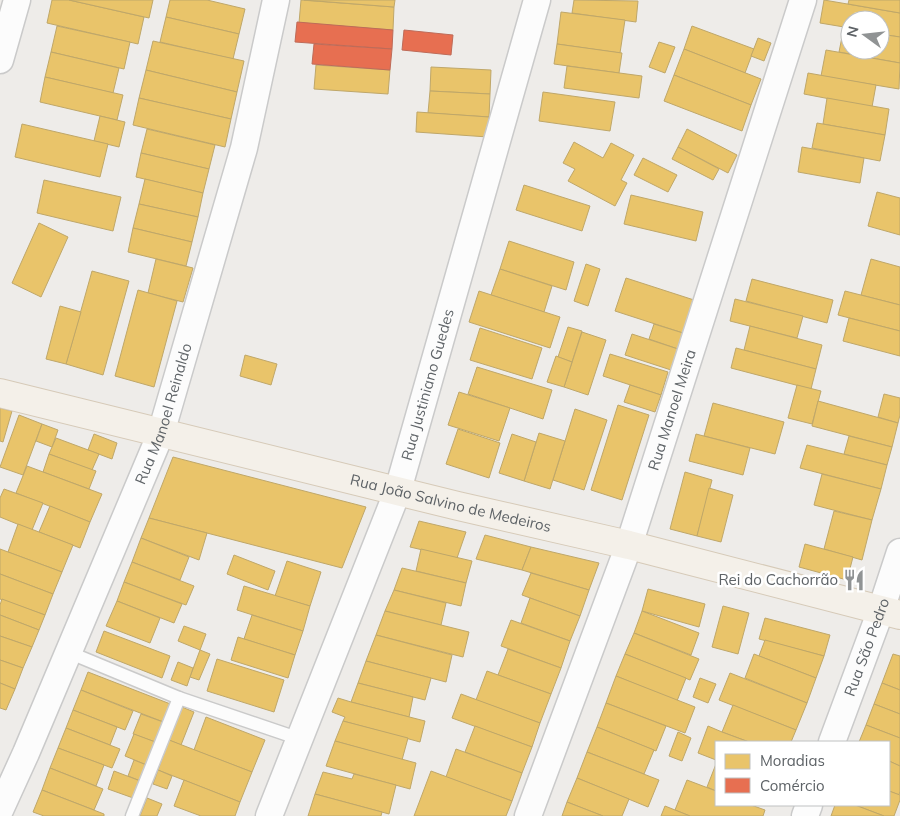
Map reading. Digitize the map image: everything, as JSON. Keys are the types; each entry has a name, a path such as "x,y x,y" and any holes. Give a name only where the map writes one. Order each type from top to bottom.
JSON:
{"main road":[{"name":"Rua João Salvino de Medeiros","path":"0,393 458,506 629,545 890,613"}],"street":[{"path":"0,60 17,0"},
{"name":"Rua Manoel Reinaldo","path":"0,810 162,433 244,148 276,0"},
{"name":"Rua Justiniano Guedes","path":"269,816 398,490 537,0"},
{"name":"Rua Manoel Meira","path":"528,816 629,545 804,0"},
{"name":"Rua São Pedro","path":"832,741 890,613 900,552"}],"lane":[{"path":"68,652 178,698 300,739"},
{"path":"132,816 178,698"}],"building: Moradias":[{"path":"52,0 69,0 144,17 138,44 47,23"},
{"path":"69,0 153,0 149,18"},
{"path":"170,0 207,0 245,9 239,34 166,17"},
{"path":"301,0 394,7 393,30 299,23"},
{"path":"304,0 395,0 394,7"},
{"path":"574,0 638,1 636,22 572,13"},
{"path":"824,0 882,10 840,10 840,26 820,23"},
{"path":"849,0 900,0 900,13 890,10 848,4"},
{"path":"890,11 900,13 900,37 890,36"},
{"path":"561,12 625,20 620,53 557,44"},
{"path":"166,17 239,34 233,59 160,42"},
{"path":"57,26 130,42 124,69 51,52"},
{"path":"692,26 754,49 745,73 684,49"},
{"path":"890,36 900,37 900,63 883,60 890,60"},
{"path":"758,38 771,43 764,61 751,56"},
{"path":"153,41 244,61 237,92 146,70"},
{"path":"659,42 675,47 665,73 649,67"},
{"path":"557,44 622,53 619,73 554,64"},
{"path":"684,49 761,79 751,105 674,75"},
{"path":"826,50 840,52 840,60 883,60 900,63 899,89 821,76"},
{"path":"51,52 119,68 113,93 45,77"},
{"path":"316,65 390,70 388,94 314,89"},
{"path":"567,66 642,76 639,98 564,88"},
{"path":"431,67 491,70 490,94 430,91"},
{"path":"146,70 237,92 231,119 139,98"},
{"path":"808,73 876,85 872,107 804,94"},
{"path":"674,75 751,105 742,131 664,101"},
{"path":"45,77 123,95 117,120 40,102"},
{"path":"430,91 490,94 489,117 428,113"},
{"path":"543,92 615,102 610,131 539,121"},
{"path":"139,98 231,119 225,147 133,125"},
{"path":"827,98 889,109 885,135 823,124"},
{"path":"417,112 489,117 488,137 416,132"},
{"path":"100,116 125,122 119,147 94,141"},
{"path":"817,123 885,135 880,161 812,148"},
{"path":"22,124 108,144 100,177 15,157"},
{"path":"147,129 215,145 209,169 141,153"},
{"path":"687,129 737,155 728,173 678,147"},
{"path":"574,142 603,158 611,143 634,155 621,180 627,183 615,206 568,181 575,169 563,163"},
{"path":"678,147 719,169 713,180 672,159"},
{"path":"802,147 864,158 860,183 798,172"},
{"path":"141,153 209,169 203,193 136,177"},
{"path":"643,158 677,175 668,192 634,175"},
{"path":"145,179 203,193 198,217 139,204"},
{"path":"44,180 121,197 113,231 37,213"},
{"path":"524,185 590,206 582,231 516,210"},
{"path":"877,192 900,198 900,235 868,226"},
{"path":"631,195 703,212 696,241 624,224"},
{"path":"139,204 198,217 192,242 133,228"},
{"path":"39,223 68,237 41,297 12,283"},
{"path":"133,228 192,242 186,266 128,252"},
{"path":"509,241 574,262 566,290 500,269"},
{"path":"156,259 193,268 183,302 148,293"},
{"path":"871,259 900,267 900,305 861,295"},
{"path":"586,264 600,269 588,306 574,301"},
{"path":"500,269 552,286 544,312 491,295"},
{"path":"92,271 129,281 103,375 66,364"},
{"path":"626,278 694,300 683,333 615,311"},
{"path":"752,279 833,300 827,323 746,301"},
{"path":"138,290 177,301 154,387 115,376"},
{"path":"479,291 560,317 550,348 469,322"},
{"path":"845,291 900,305 900,331 838,315"},
{"path":"735,299 803,316 797,338 730,321"},
{"path":"60,306 81,312 66,364 46,359"},
{"path":"849,318 900,331 900,356 843,341"},
{"path":"654,324 683,333 678,349 649,339"},
{"path":"750,326 822,345 816,369 744,350"},
{"path":"568,327 582,331 572,362 558,357"},
{"path":"480,328 542,348 532,379 470,360"},
{"path":"582,332 606,340 588,395 564,387"},
{"path":"632,334 678,349 671,370 625,355"},
{"path":"736,348 816,369 811,389 731,368"},
{"path":"610,354 668,372 661,395 603,376"},
{"path":"245,355 277,364 271,385 240,376"},
{"path":"556,356 572,362 564,387 547,382"},
{"path":"477,367 552,390 543,419 468,394"},
{"path":"630,385 661,395 655,412 624,402"},
{"path":"797,385 821,391 812,424 788,418"},
{"path":"459,392 510,408 499,441 448,425"},
{"path":"884,394 900,398 898,423 878,417"},
{"path":"818,401 898,423 892,447 812,426"},
{"path":"713,403 784,422 775,454 704,436"},
{"path":"618,405 649,415 622,500 591,490"},
{"path":"0,408 12,411 3,442 0,441"},
{"path":"575,409 607,420 584,490 553,480"},
{"path":"19,415 42,424 23,475 0,467"},
{"path":"42,424 58,430 52,447 36,441"},
{"path":"458,429 500,443 489,478 446,464"},
{"path":"539,433 565,441 550,489 524,481"},
{"path":"94,434 117,443 112,459 88,450"},
{"path":"512,434 536,442 524,481 499,473"},
{"path":"696,434 750,448 743,475 689,461"},
{"path":"849,436 892,447 887,465 844,454"},
{"path":"56,438 99,454 92,470 49,454"},
{"path":"807,445 887,465 881,489 800,468"},
{"path":"49,454 96,471 89,489 43,472"},
{"path":"173,457 366,507 342,568 149,518"},
{"path":"27,466 102,494 90,522 16,493"},
{"path":"685,472 712,480 697,536 670,529"},
{"path":"822,474 881,489 872,520 814,505"},
{"path":"709,488 733,495 721,542 697,536"},
{"path":"4,489 43,503 32,530 0,517 0,498"},
{"path":"50,506 90,522 80,548 39,532"},
{"path":"834,511 872,520 862,560 824,549"},
{"path":"149,518 207,533 199,560 141,538"},
{"path":"419,521 466,532 457,558 410,547"},
{"path":"18,524 73,545 62,572 8,552"},
{"path":"485,535 531,547 522,570 476,559"},
{"path":"141,538 189,557 180,580 132,562"},
{"path":"805,544 853,557 847,580 799,567"},
{"path":"531,547 599,563 589,590 522,570"},
{"path":"0,549 62,572 53,594 0,574"},
{"path":"421,549 472,561 466,583 416,571"},
{"path":"234,555 275,571 268,590 227,574"},
{"path":"287,561 321,572 310,606 275,596"},
{"path":"132,562 194,586 186,605 124,582"},
{"path":"402,568 466,583 461,606 394,590"},
{"path":"531,573 589,590 580,616 522,595"},
{"path":"0,574 53,594 45,615 0,599"},
{"path":"124,582 182,604 174,623 117,601"},
{"path":"244,586 310,606 303,631 237,610"},
{"path":"648,589 705,604 699,627 642,611"},
{"path":"394,590 446,603 441,625 385,611"},
{"path":"530,598 580,616 570,641 521,623"},
{"path":"2,599 45,615 39,630 0,615"},
{"path":"117,601 160,618 150,643 106,626"},
{"path":"723,606 749,613 738,654 712,647"},
{"path":"385,611 469,632 463,657 376,635"},
{"path":"642,611 699,633 691,655 634,633"},
{"path":"0,615 39,630 32,647 0,636"},
{"path":"252,615 303,631 295,655 244,639"},
{"path":"765,618 830,635 824,656 759,639"},
{"path":"511,620 570,641 561,668 501,646"},
{"path":"184,626 206,634 200,650 178,641"},
{"path":"104,631 170,656 162,678 96,652"},
{"path":"634,633 699,659 690,680 625,654"},
{"path":"376,635 452,655 446,682 366,661"},
{"path":"0,636 32,647 23,668 0,660"},
{"path":"238,637 295,655 288,678 231,660"},
{"path":"765,640 824,656 816,678 759,656"},
{"path":"508,649 561,668 551,694 498,675"},
{"path":"200,650 210,654 199,680 190,677"},
{"path":"625,654 686,678 677,701 616,676"},
{"path":"754,654 816,678 807,703 745,678"},
{"path":"893,654 900,656 900,690 882,683"},
{"path":"217,659 284,680 274,712 207,691"},
{"path":"0,660 23,668 15,689 0,683"},
{"path":"366,661 431,678 425,700 358,683"},
{"path":"178,662 193,668 187,686 171,680"},
{"path":"487,671 551,694 540,723 476,700"},
{"path":"88,672 173,705 166,723 81,690"},
{"path":"730,673 807,703 796,730 719,700"},
{"path":"616,676 695,707 685,733 606,703"},
{"path":"700,678 716,684 708,703 693,697"},
{"path":"0,683 15,689 6,710 0,708"},
{"path":"358,683 413,697 409,717 351,702"},
{"path":"882,683 900,690 900,714 874,704"},
{"path":"81,690 133,711 125,730 73,710"},
{"path":"461,694 540,723 532,747 452,718"},
{"path":"338,698 425,721 420,742 343,721 345,717 332,712"},
{"path":"606,703 666,726 656,751 597,727"},
{"path":"874,704 900,714 900,738 866,725"},
{"path":"733,705 796,730 791,741 746,741 722,732"},
{"path":"182,707 194,712 181,745 169,740"},
{"path":"73,710 117,727 110,745 66,728"},
{"path":"141,714 166,723 158,743 133,734"},
{"path":"206,717 265,740 252,772 194,750"},
{"path":"343,721 408,738 402,760 335,741"},
{"path":"866,725 900,738 900,766 890,761 890,741 859,741"},
{"path":"475,726 532,747 522,773 465,752"},
{"path":"708,726 746,741 715,741 715,760 698,753"},
{"path":"597,727 654,750 644,774 587,752"},
{"path":"66,728 120,749 112,768 58,748"},
{"path":"678,732 691,738 682,761 669,756"},
{"path":"134,734 158,743 149,766 125,756"},
{"path":"169,740 252,772 240,802 158,770"},
{"path":"335,741 416,763 410,789 326,766"},
{"path":"58,748 104,765 96,786 50,768"},
{"path":"456,749 522,773 512,801 446,777"},
{"path":"587,752 659,780 648,807 577,778"},
{"path":"134,760 149,766 143,782 128,776"},
{"path":"890,761 900,766 899,795 890,791"},
{"path":"715,767 715,791 707,787"},
{"path":"50,768 103,789 94,810 42,790"},
{"path":"158,770 172,776 167,789 153,784"},
{"path":"114,771 143,782 136,799 108,789"},
{"path":"431,771 512,801 506,816 414,816"},
{"path":"323,772 352,779 354,774 396,785 389,814 315,794"},
{"path":"577,778 629,799 622,816 603,816 567,802"},
{"path":"184,780 240,802 235,816 201,816 174,806"},
{"path":"687,780 715,791 715,806 754,806 765,810 763,816 690,816 675,810"},
{"path":"42,790 104,814 104,816 44,816 33,812"},
{"path":"890,791 900,795 894,816 884,816 858,806 890,806"},
{"path":"315,794 382,812 381,816 308,816"},
{"path":"147,798 162,804 157,816 140,816"},
{"path":"567,802 603,816 562,816"},
{"path":"665,806 690,816 661,816"},
{"path":"835,806 858,806 884,816 831,816"}],"building: Comércio":[{"path":"297,22 393,30 392,49 295,42"},
{"path":"404,30 453,35 451,55 402,50"},
{"path":"314,44 392,49 390,70 312,64"}],"place":[{"name":"Rei do Cachorrão","path":"854,580"}]}
